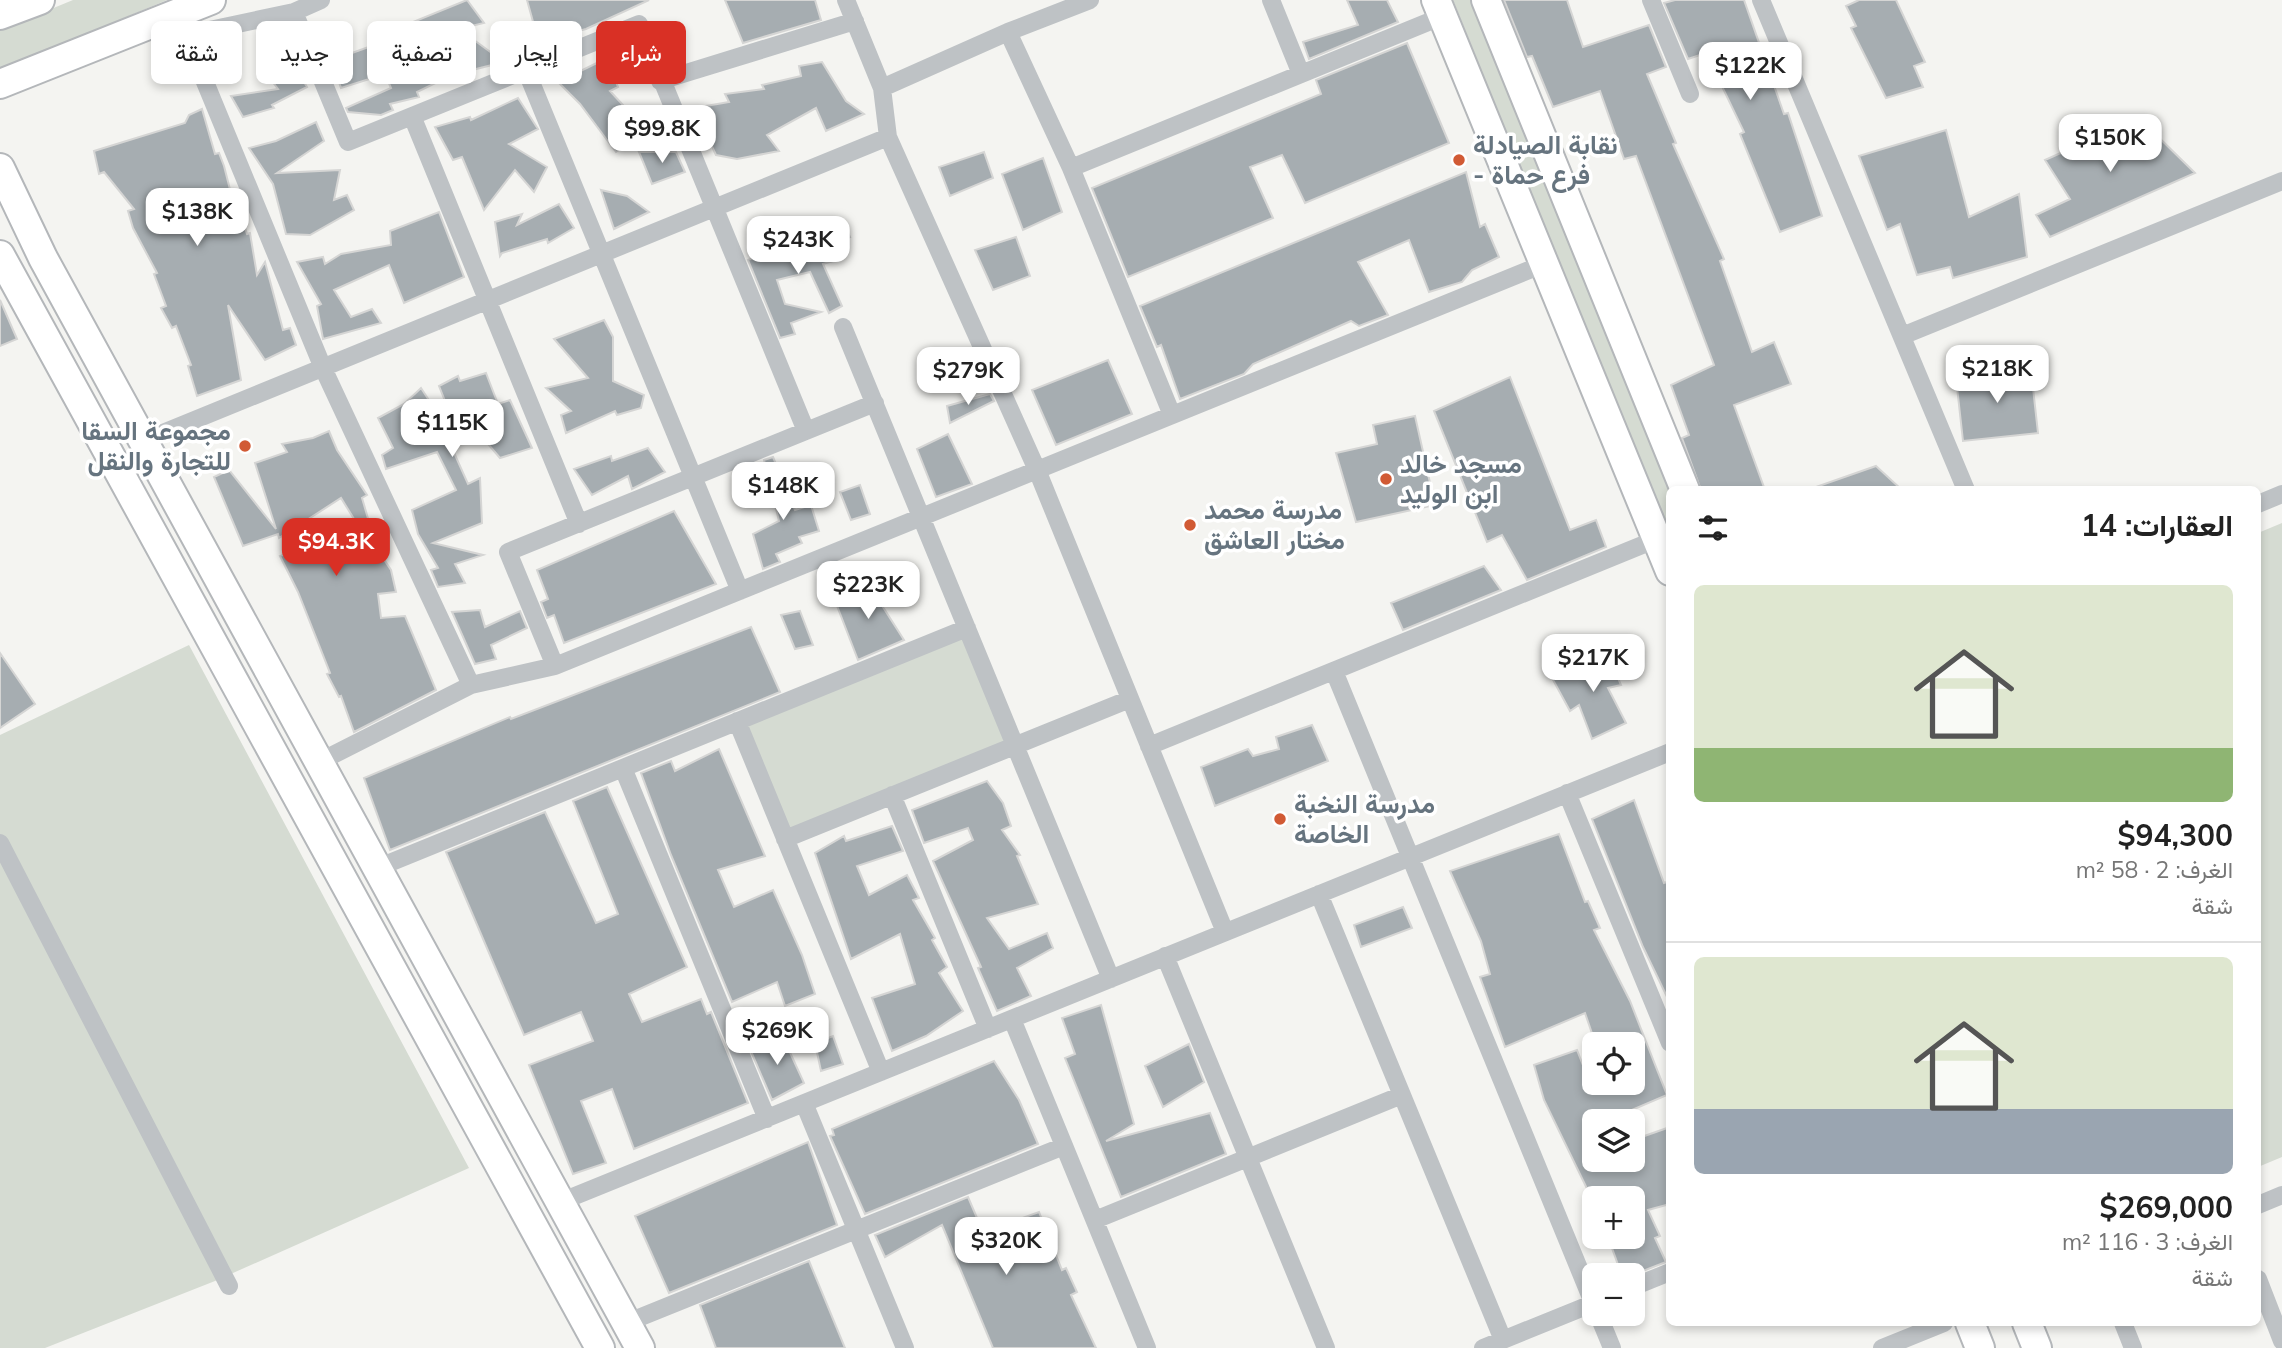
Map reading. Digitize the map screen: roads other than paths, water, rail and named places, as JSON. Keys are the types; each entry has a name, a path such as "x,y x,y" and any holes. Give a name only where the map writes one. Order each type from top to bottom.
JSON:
{"main road":[{"path":"0,15 40,0"},
{"path":"186,21 211,0"},
{"path":"1486,0 1683,486"},
{"path":"1440,8 1666,561"},
{"path":"0,106 8,81 151,34"},
{"path":"0,168 43,258 639,1348"},
{"path":"0,254 600,1348"},
{"path":"1971,1326 1980,1348"},
{"path":"2028,1326 2037,1348"}],"street":[{"path":"210,21 294,12 321,0"},
{"path":"846,0 882,88 888,137 1037,470 1225,932"},
{"path":"882,88 1008,32 1090,0"},
{"path":"1271,0 1301,74"},
{"path":"1651,0 1690,94"},
{"path":"1761,0 1964,486"},
{"path":"1071,168 1301,74 1440,8"},
{"path":"294,12 348,142 491,84"},
{"path":"686,72 855,21"},
{"path":"1008,32 1071,168 1172,415"},
{"path":"207,84 323,368 471,685"},
{"path":"532,84 740,591"},
{"path":"662,84 806,431"},
{"path":"412,116 579,524"},
{"path":"143,441 888,137"},
{"path":"1902,336 2282,181"},
{"path":"319,762 471,685 555,666 1544,264"},
{"path":"843,327 1111,979"},
{"path":"555,666 509,552 874,403"},
{"path":"2261,503 2282,494"},
{"path":"1149,746 1657,539"},
{"path":"377,868 967,628"},
{"path":"1334,671 1582,1274"},
{"path":"785,839 1130,699"},
{"path":"737,721 881,1072"},
{"path":"559,1202 1666,754"},
{"path":"623,768 767,1119"},
{"path":"1567,793 1666,1033"},
{"path":"892,795 988,1029"},
{"path":"0,843 229,1286"},
{"path":"1319,894 1503,1340"},
{"path":"1166,956 1326,1348"},
{"path":"1012,1019 1147,1348"},
{"path":"1095,1220 1402,1095"},
{"path":"804,1104 905,1348"},
{"path":"626,1323 1064,1146"},
{"path":"2261,1204 2282,1195"},
{"path":"1645,1282 1666,1274"},
{"path":"2261,1287 2282,1341"},
{"path":"1483,1348 1582,1308"},
{"path":"1603,1326 1612,1348"},
{"path":"1882,1348 1937,1326"},
{"path":"2124,1326 2133,1348"}],"place":[{"name":"نقابة الصيادلة - فرع حماة","path":"1459,160"},
{"name":"مجموعة السقا للتجارة والنقل","path":"245,446"},
{"name":"مسجد خالد ابن الوليد","path":"1386,479"},
{"name":"مدرسة محمد مختار العاشق","path":"1190,525"},
{"name":"مدرسة النخبة الخاصة","path":"1280,819"}]}
